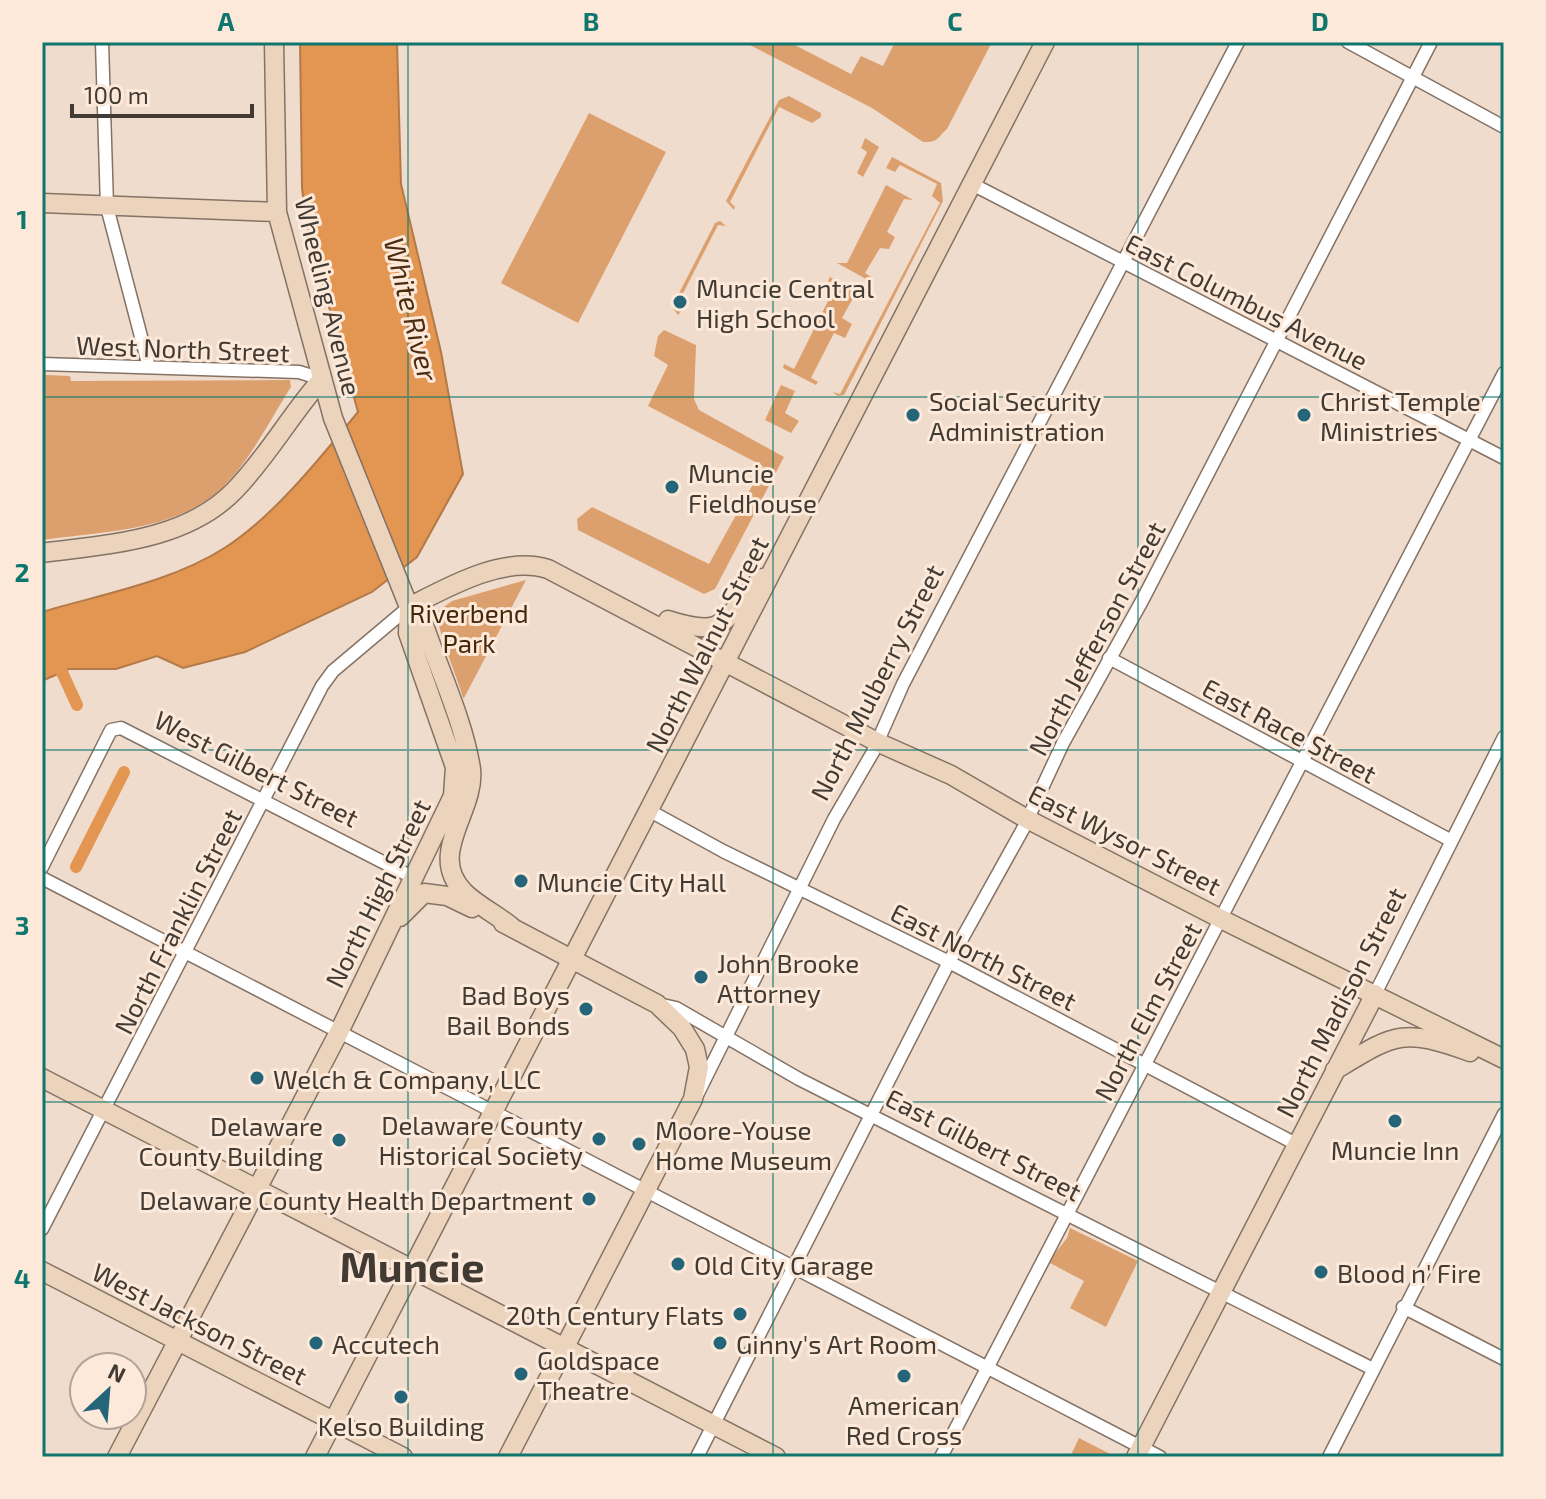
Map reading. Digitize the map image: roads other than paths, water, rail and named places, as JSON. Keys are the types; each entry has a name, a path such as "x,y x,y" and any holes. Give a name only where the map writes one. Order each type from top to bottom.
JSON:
{"main road":[{"name":"Wheeling Avenue","path":"274,42 277,212 333,418 367,501"},
{"name":"North Walnut Street","path":"315,1457 1045,42"},
{"path":"42,203 277,212"},
{"path":"42,553 143,537 177,528 207,512 244,481 322,379"},
{"name":"North High Street","path":"367,501 409,607 423,622 471,770 468,801 449,849 450,868 462,890 513,928"},
{"path":"409,607 483,574 527,564 548,569 631,612 699,630 713,629 724,623 738,601 775,565"},
{"name":"North High Street","path":"117,1457 338,1034 412,877 448,809 456,782 451,751 408,633 409,607"},
{"name":"East Wysor Street","path":"631,612 877,742 951,775 1027,819 1504,1059"},
{"path":"392,925 416,897 436,893 573,960"},
{"name":"East Gilbert Street","path":"573,960 657,1004"},
{"name":"North Madison Street","path":"1139,1452 1375,994"},
{"path":"657,1004 682,1028 695,1049 699,1067 693,1099"},
{"path":"1333,1071 1376,1043 1396,1038 1430,1039 1504,1059"},
{"path":"42,1078 776,1457"},
{"name":"North Mulberry Street","path":"508,1457 693,1099"},
{"name":"West Jackson Street","path":"42,1271 403,1457"}],"street":[{"path":"102,42 107,207 149,367"},
{"name":"North Mulberry Street","path":"693,1099 703,1087 877,742 903,684 1126,262 1238,42"},
{"path":"1348,42 1504,127"},
{"name":"North Jefferson Street","path":"697,1457 949,962 1278,341 1431,42"},
{"name":"East Columbus Avenue","path":"970,183 1504,458"},
{"name":"West North Street","path":"42,364 299,372 322,379"},
{"name":"North Elm Street","path":"941,1457 1504,373"},
{"name":"North Franklin Street","path":"42,1229 327,678 409,607"},
{"name":"East Race Street","path":"1109,658 1450,840"},
{"name":"West Gilbert Street","path":"42,867 111,730 121,728 412,877"},
{"name":"North Madison Street","path":"1375,994 1504,737"},
{"name":"East North Street","path":"650,811 800,890 949,962 1296,1144"},
{"path":"42,878 987,1368 1139,1452 1160,1457"},
{"name":"East Gilbert Street","path":"657,1004 676,1008 799,1079 1204,1287 1221,1290 1373,1369"},
{"path":"1329,1457 1504,1114"},
{"path":"1403,1307 1504,1359"}],"water":[{"name":"White River","path":"300,42 397,42 401,184 441,352 463,474 417,557 372,592 245,652 183,668 157,656 116,669 69,669 42,681 42,612 160,578 226,547 279,503 358,412 307,227 302,188"}],"waterway":[{"path":"55,657 77,705"},
{"path":"76,867 124,772"}],"place":[{"name":"Muncie Central High School","path":"680,302"},
{"name":"Social Security Administration","path":"913,415"},
{"name":"Christ Temple Ministries","path":"1304,415"},
{"name":"Muncie Fieldhouse","path":"672,487"},
{"name":"Muncie City Hall","path":"521,881"},
{"name":"John Brooke Attorney","path":"701,977"},
{"name":"Bad Boys Bail Bonds","path":"586,1009"},
{"name":"Welch & Company, LLC","path":"257,1078"},
{"name":"Muncie Inn","path":"1395,1121"},
{"name":"Delaware County Historical Society","path":"599,1139"},
{"name":"Delaware County Building","path":"339,1140"},
{"name":"Moore-Youse Home Museum","path":"639,1144"},
{"name":"Delaware County Health Department","path":"589,1199"},
{"name":"Old City Garage","path":"678,1264"},
{"name":"Blood n' Fire","path":"1321,1272"},
{"name":"20th Century Flats","path":"740,1314"},
{"name":"Accutech","path":"316,1343"},
{"name":"Ginny's Art Room","path":"720,1343"},
{"name":"Goldspace Theatre","path":"521,1374"},
{"name":"American Red Cross","path":"904,1376"},
{"name":"Kelso Building","path":"401,1397"}],"district":[{"name":"Muncie","path":"412,1265"}],"park label":[{"name":"Riverbend Park","path":"469,627"}]}
